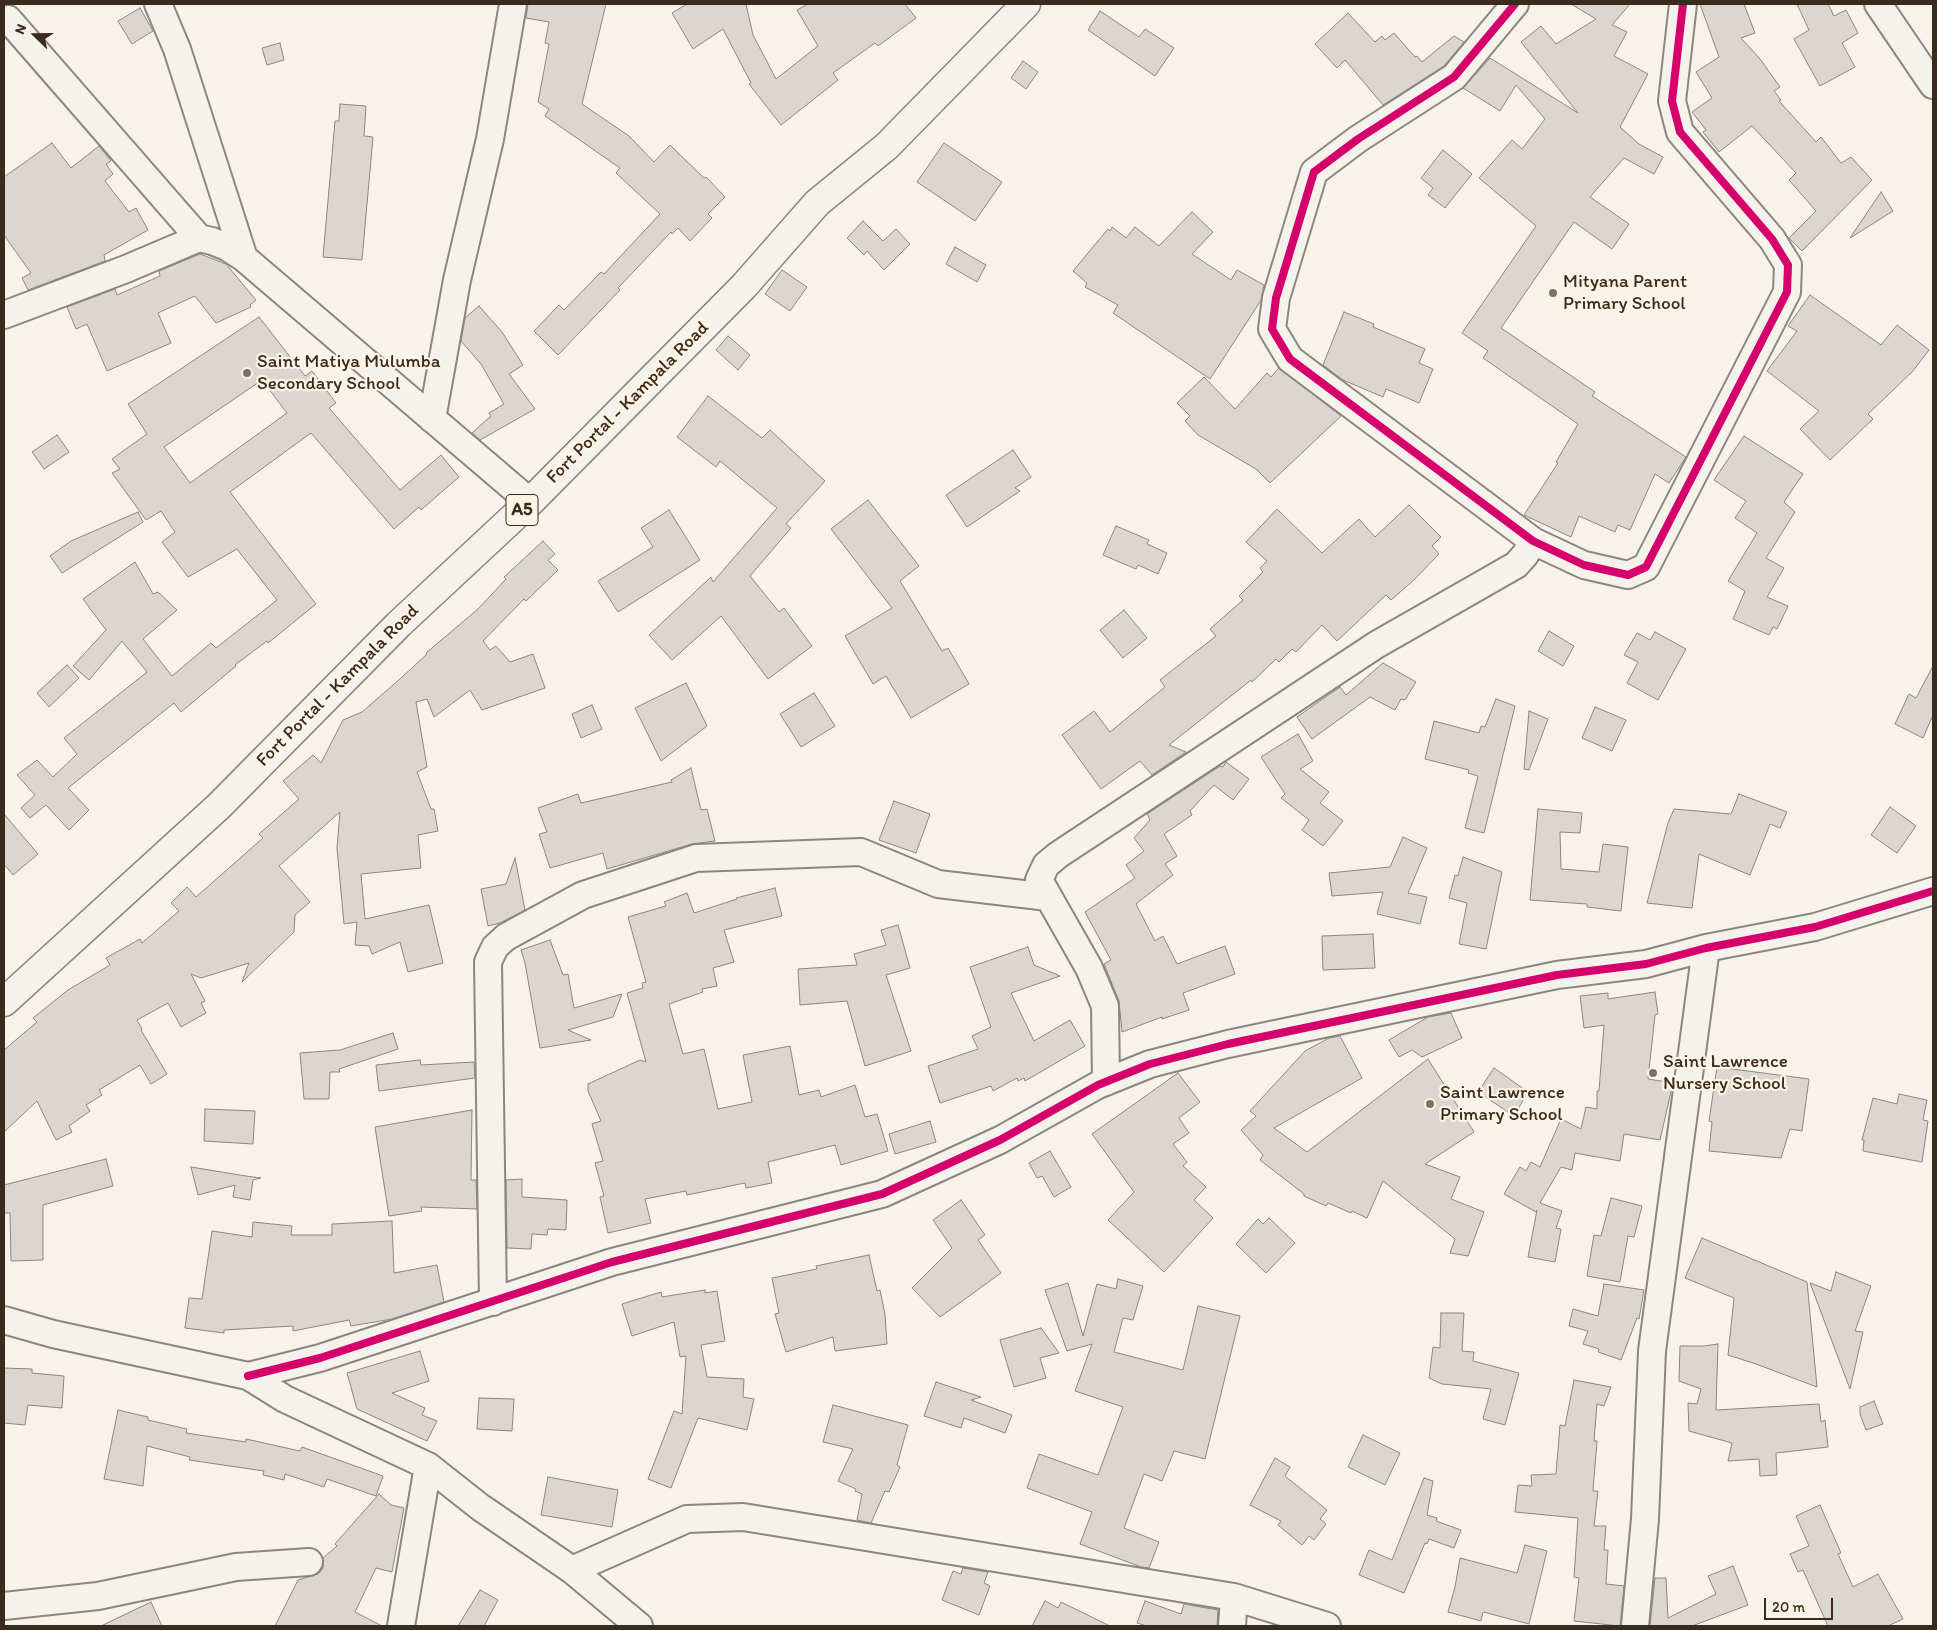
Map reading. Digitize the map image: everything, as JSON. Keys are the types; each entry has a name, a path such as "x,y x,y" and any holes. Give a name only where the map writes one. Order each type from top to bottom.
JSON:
{"main road":[{"name":"Fort Portal - Kampala Road","path":"4,1002 219,806 399,624 530,502 744,286 817,203 887,146 1026,4"}],"street":[{"path":"158,4 177,49 244,258"},
{"path":"432,419 457,280 490,139 513,4"},
{"path":"1515,4 1454,77 1358,139 1314,172 1276,298 1272,329 1290,359 1533,541 1584,565 1628,575 1646,567 1787,292 1788,265 1772,238 1680,132 1672,101 1683,4"},
{"path":"1878,4 1933,85"},
{"path":"8,19 199,238"},
{"path":"4,315 126,270 199,238 212,240 244,258 530,502"},
{"path":"1106,1082 1105,1006 1089,968 1038,880 1046,865 1058,855 1376,645 1516,565 1525,555 1533,541"},
{"path":"492,1302 488,962 495,947 506,937 583,895 696,858 861,852 938,884 1048,896"},
{"path":"248,1376 320,1358 612,1262 882,1194 1000,1140 1106,1082 1150,1064 1228,1044 1557,975 1646,964 1706,948 1815,927 1933,891"},
{"path":"1635,1626 1645,1520 1652,1351 1706,948"},
{"path":"4,1320 53,1334 248,1376 285,1399 428,1466 480,1507 572,1570 639,1626"},
{"path":"401,1626 428,1466"},
{"path":"572,1570 687,1519 743,1517 1234,1596 1327,1626"},
{"path":"4,1606 98,1596 236,1567 272,1563 309,1562"},
{"path":"1232,1626 1234,1596"}],"building":[{"path":"528,4 606,4 582,104 629,136 654,162 670,145 725,197 708,214 712,218 690,241 678,228 672,234 671,232 618,288 620,290 558,355 534,331 559,305 564,310 601,272 604,274 660,214 616,173 620,168 545,116 549,109 538,102 549,44 545,43 549,22 526,18"},
{"path":"687,4 746,4 753,35 776,79 818,46 797,10 808,4 905,4 916,18 878,46 875,43 833,73 838,80 781,125 749,84 751,83 723,29 693,49 672,13"},
{"path":"1571,4 1630,4 1612,25 1627,32 1614,56 1648,74 1620,127 1639,144 1663,157 1654,174 1624,158 1590,197 1629,224 1612,249 1574,222 1501,328 1595,392 1592,396 1686,457 1669,483 1655,474 1630,530 1618,525 1615,532 1579,516 1571,537 1524,515 1558,463 1556,462 1578,424 1483,358 1488,351 1462,333 1536,226 1479,178 1512,140 1522,149 1545,119 1516,85 1500,111 1463,88 1490,58 1578,113 1521,42 1541,26 1556,44 1596,19"},
{"path":"1700,4 1744,4 1755,33 1741,38 1760,59 1780,87 1774,91 1781,100 1779,101 1816,142 1821,137 1841,163 1851,157 1872,180 1802,251 1789,238 1816,211 1789,180 1796,173 1752,126 1719,152 1703,132 1706,130 1692,112 1712,98 1696,72 1719,57"},
{"path":"1797,4 1828,4 1834,16 1846,10 1858,33 1842,43 1855,67 1820,86 1794,39 1809,30"},
{"path":"140,8 153,31 132,44 118,21"},
{"path":"1100,11 1139,37 1145,29 1174,48 1155,76 1088,30"},
{"path":"1348,13 1375,42 1382,36 1385,40 1394,33 1415,57 1417,56 1422,62 1454,36 1464,42 1444,66 1383,105 1345,60 1337,68 1315,44"},
{"path":"280,43 284,60 267,65 262,48"},
{"path":"1023,61 1038,72 1026,89 1011,78"},
{"path":"340,104 366,106 364,136 373,137 362,260 323,257 335,121 339,121"},
{"path":"52,143 71,168 99,146 111,161 106,164 113,174 105,181 129,212 136,208 148,230 104,255 105,261 28,290 22,278 31,273 4,235 4,177"},
{"path":"944,143 1002,182 975,221 917,182"},
{"path":"1443,150 1472,174 1445,208 1428,195 1433,188 1421,178"},
{"path":"1881,192 1893,211 1850,238"},
{"path":"1192,212 1213,232 1192,254 1231,280 1237,270 1264,285 1261,300 1210,379 1113,313 1118,305 1085,287 1087,283 1073,271 1108,229 1110,231 1112,227 1126,238 1135,227 1159,246"},
{"path":"863,221 883,241 896,229 910,244 884,270 867,251 864,255 847,238"},
{"path":"955,247 986,265 977,282 946,264"},
{"path":"200,254 226,264 256,300 250,305 251,307 216,323 195,296 158,313 171,343 107,371 87,324 76,329 67,307 115,289 117,295 160,276 159,271"},
{"path":"782,270 807,287 790,311 765,294"},
{"path":"1810,295 1881,345 1897,325 1929,350 1913,371 1868,414 1873,419 1830,460 1800,429 1819,411 1767,371 1797,331 1788,326"},
{"path":"479,306 502,332 523,365 509,374 535,409 480,440 472,433 491,416 489,413 504,404 481,364 461,341 465,318"},
{"path":"1344,312 1374,324 1373,327 1425,349 1419,363 1433,369 1419,403 1386,389 1383,397 1343,380 1323,365"},
{"path":"259,317 305,376 312,371 336,403 329,408 400,490 441,455 459,477 421,510 419,507 394,529 311,433 230,492 316,604 268,643 267,641 235,665 181,712 174,703 68,788 89,810 69,830 46,805 30,818 21,808 35,795 17,775 37,760 53,777 77,754 64,738 147,672 122,641 89,680 73,666 106,630 83,599 135,562 153,594 158,592 177,610 143,639 172,676 211,643 216,648 277,600 237,549 188,577 162,542 175,532 161,511 146,520 112,473 120,469 112,459 147,434 128,404","holes":["262,380 287,413 190,483 164,447"]},
{"path":"728,336 750,355 738,370 716,350"},
{"path":"1279,368 1341,416 1270,483 1256,469 1198,435 1185,421 1190,416 1177,403 1204,377 1235,409 1267,373 1271,377"},
{"path":"708,396 762,438 770,430 825,481 786,524 791,528 750,576 779,612 784,608 812,646 768,679 721,616 672,660 649,635 711,577 713,582 777,508 720,461 716,467 677,437"},
{"path":"57,435 69,452 44,469 32,452"},
{"path":"1744,436 1803,474 1784,502 1795,512 1766,558 1784,568 1767,597 1788,606 1777,629 1773,627 1769,635 1733,619 1745,591 1728,581 1757,533 1735,518 1746,501 1714,480"},
{"path":"1013,450 1031,477 1015,488 1020,491 967,527 946,495"},
{"path":"868,500 919,566 900,581 942,651 948,648 969,684 911,718 886,676 873,684 845,636 892,608 831,529"},
{"path":"1409,505 1441,537 1432,546 1439,554 1414,580 1391,600 1386,595 1337,641 1322,625 1296,652 1292,649 1279,662 1276,659 1252,682 1251,680 1169,745 1186,752 1152,775 1140,761 1101,789 1062,735 1094,711 1110,732 1165,687 1160,680 1216,636 1210,629 1243,600 1239,596 1263,572 1260,568 1267,561 1246,542 1277,509 1322,553 1359,519 1375,537"},
{"path":"669,510 700,560 618,612 598,581 653,547 641,528"},
{"path":"138,512 143,522 62,573 50,556 71,541"},
{"path":"1116,526 1149,540 1147,544 1167,553 1158,574 1138,565 1136,569 1103,555"},
{"path":"543,541 555,554 548,560 558,570 526,601 524,599 483,641 490,650 496,646 510,662 533,654 545,688 482,710 470,690 434,717 427,699 416,702 427,767 417,772 431,809 434,809 438,831 418,835 421,868 361,874 365,919 429,905 443,963 408,972 400,942 372,954 369,946 355,945 357,922 344,924 337,848 340,812 279,866 310,902 295,915 294,932 242,982 249,963 201,978 191,974 205,1001 201,1003 206,1013 181,1027 168,1003 137,1020 167,1074 151,1084 140,1065 99,1090 102,1095 86,1105 90,1111 69,1126 72,1132 56,1140 37,1101 4,1132 4,1050 37,1022 33,1018 68,990 110,965 106,958 140,939 142,943 179,911 171,903 187,887 196,897 263,838 259,834 299,799 283,781 313,755 321,763 343,720 362,712 401,678 426,653 478,609 506,579 504,577"},
{"path":"1124,610 1147,638 1123,658 1100,630"},
{"path":"1549,631 1574,646 1563,666 1538,651"},
{"path":"1655,632 1686,649 1658,700 1627,683 1638,662 1624,655 1637,633 1650,640"},
{"path":"1383,663 1416,682 1405,700 1401,699 1395,710 1370,697 1312,739 1297,717 1340,687 1346,695"},
{"path":"67,665 79,678 49,707 37,693"},
{"path":"1933,666 1933,715 1923,738 1895,724 1909,694 1916,698"},
{"path":"686,683 707,726 661,761 635,708"},
{"path":"814,693 835,726 801,747 780,714"},
{"path":"1496,699 1515,706 1484,833 1465,828 1478,776 1468,773 1469,770 1425,759 1434,721 1479,733 1481,726 1485,727"},
{"path":"592,705 602,729 581,738 572,714"},
{"path":"1595,707 1626,720 1612,751 1582,738"},
{"path":"1529,711 1548,719 1529,770 1524,769"},
{"path":"1298,734 1313,761 1300,769 1329,792 1320,803 1343,821 1323,846 1302,830 1309,820 1281,798 1285,794 1261,757"},
{"path":"1226,762 1249,779 1233,800 1214,785 1190,811 1192,815 1164,834 1177,856 1165,864 1173,875 1136,904 1155,941 1163,936 1177,964 1225,946 1235,974 1183,993 1189,1010 1162,1019 1162,1017 1122,1032 1119,1001 1104,964 1111,960 1085,912 1135,878 1126,865 1144,851 1134,838 1150,820 1147,814 1220,766 1223,767"},
{"path":"691,768 701,810 707,809 715,841 692,844 607,869 603,853 550,868 539,834 547,832 538,808 578,794 581,803 672,782 671,780"},
{"path":"1739,794 1787,812 1780,828 1770,824 1750,875 1699,854 1692,908 1647,903 1668,823 1674,809 1731,814"},
{"path":"894,801 930,814 916,853 879,840"},
{"path":"1890,807 1916,826 1897,853 1871,835"},
{"path":"1538,809 1582,813 1580,833 1560,832 1561,869 1599,872 1603,844 1628,847 1621,911 1587,907 1587,904 1530,900"},
{"path":"4,814 38,854 13,875 4,864"},
{"path":"1403,837 1427,848 1408,893 1427,897 1420,924 1377,914 1383,892 1332,896 1329,873 1390,867"},
{"path":"1463,857 1502,872 1486,949 1459,944 1467,903 1449,898 1455,875 1458,876"},
{"path":"515,858 525,910 500,923 488,926 481,889 506,884"},
{"path":"775,888 782,916 724,930 734,962 713,968 717,986 702,989 703,992 669,1004 683,1054 704,1049 718,1109 752,1102 743,1055 790,1046 799,1095 819,1090 821,1097 855,1085 865,1117 877,1114 888,1151 841,1165 835,1145 768,1162 772,1183 746,1188 745,1183 687,1195 686,1191 645,1199 651,1223 608,1233 600,1197 604,1196 595,1163 603,1161 592,1124 601,1121 588,1091 588,1084 640,1060 646,1062 627,993 643,988 642,983 646,982 628,917 666,906 664,902 687,893 694,913 736,898"},
{"path":"898,925 910,968 886,975 911,1051 865,1066 847,1001 800,1005 798,969 857,965 854,954 886,945 881,930"},
{"path":"1373,934 1375,968 1323,970 1322,936"},
{"path":"550,940 563,975 568,974 574,1008 622,994 613,1017 568,1030 591,1040 540,1048 521,950"},
{"path":"1028,947 1034,965 1060,976 1011,993 1034,1041 1070,1020 1085,1046 1025,1081 1024,1078 1018,1081 1017,1078 993,1091 991,1086 940,1103 928,1066 978,1049 972,1036 991,1027 970,967"},
{"path":"1655,992 1658,1014 1655,1015 1648,1079 1673,1083 1660,1140 1624,1134 1620,1161 1575,1153 1572,1170 1561,1167 1540,1203 1562,1211 1556,1228 1561,1229 1555,1262 1528,1257 1537,1210 1536,1212 1504,1194 1520,1167 1526,1171 1531,1162 1540,1167 1561,1119 1581,1129 1586,1107 1597,1109 1604,1025 1584,1028 1580,996 1608,993 1608,999"},
{"path":"1451,1013 1462,1038 1422,1057 1412,1050 1399,1057 1389,1040 1428,1017"},
{"path":"393,1033 398,1049 339,1069 340,1072 330,1072 329,1099 304,1099 300,1053 340,1050"},
{"path":"1340,1036 1362,1078 1274,1128 1307,1152 1428,1059 1474,1132 1425,1164 1460,1177 1451,1199 1484,1212 1468,1256 1450,1253 1455,1239 1383,1181 1367,1218 1328,1203 1326,1206 1304,1196 1304,1194 1260,1160 1263,1155 1241,1130 1256,1116 1250,1111 1305,1051 1329,1038"},
{"path":"420,1060 421,1065 474,1062 475,1078 379,1091 376,1065"},
{"path":"1717,1067 1809,1079 1802,1131 1790,1129 1781,1158 1709,1151 1712,1122 1709,1121"},
{"path":"1494,1068 1528,1092 1514,1116 1478,1092"},
{"path":"1178,1073 1200,1102 1179,1118 1189,1133 1173,1144 1187,1162 1183,1166 1206,1187 1194,1200 1213,1218 1164,1272 1108,1220 1134,1192 1092,1134"},
{"path":"1899,1094 1927,1100 1923,1120 1928,1121 1922,1162 1863,1151 1864,1140 1862,1140 1873,1098 1897,1104"},
{"path":"205,1109 255,1111 253,1144 204,1141"},
{"path":"472,1110 471,1180 476,1180 477,1209 421,1207 422,1211 389,1216 375,1127"},
{"path":"930,1121 936,1142 895,1154 889,1134"},
{"path":"1050,1151 1071,1187 1054,1197 1042,1176 1037,1178 1029,1163"},
{"path":"106,1159 113,1186 43,1205 43,1260 11,1261 10,1213 4,1213 4,1185"},
{"path":"191,1167 261,1178 253,1180 250,1200 233,1197 235,1185 198,1195"},
{"path":"522,1179 522,1197 567,1200 566,1230 548,1229 547,1235 532,1234 531,1249 507,1248 506,1180"},
{"path":"1611,1198 1642,1206 1634,1237 1628,1236 1620,1282 1587,1276 1594,1235 1601,1236"},
{"path":"961,1200 985,1235 978,1240 1001,1273 940,1317 912,1288 952,1248 933,1220"},
{"path":"1269,1218 1295,1243 1266,1273 1236,1244 1258,1219 1263,1224"},
{"path":"392,1221 394,1273 437,1265 444,1302 392,1319 351,1326 349,1320 293,1331 293,1326 224,1330 224,1333 185,1328 189,1298 202,1299 212,1231 252,1237 253,1222 292,1226 291,1235 332,1235 332,1224"},
{"path":"1702,1238 1807,1282 1817,1387 1728,1355 1734,1298 1685,1278"},
{"path":"869,1255 877,1291 880,1290 885,1314 887,1344 835,1351 833,1337 786,1352 775,1314 779,1313 772,1278 817,1269 816,1266"},
{"path":"1836,1272 1871,1286 1855,1331 1863,1332 1850,1389 1810,1283 1831,1291"},
{"path":"1118,1279 1143,1286 1133,1320 1123,1318 1114,1352 1183,1370 1198,1306 1240,1316 1205,1459 1174,1451 1162,1481 1144,1474 1124,1528 1159,1542 1149,1568 1141,1567 1080,1544 1092,1512 1027,1488 1039,1454 1098,1475 1123,1407 1075,1391 1092,1344 1067,1351 1045,1290 1068,1283 1083,1336 1097,1284 1116,1289"},
{"path":"1604,1284 1644,1290 1639,1319 1637,1318 1621,1360 1598,1352 1599,1349 1583,1344 1588,1331 1569,1326 1573,1309 1598,1316"},
{"path":"705,1290 705,1293 717,1291 725,1341 701,1345 707,1377 744,1379 743,1397 754,1399 747,1430 698,1418 671,1488 648,1479 674,1411 682,1414 686,1356 680,1357 674,1322 632,1336 622,1304 661,1292 662,1297"},
{"path":"1441,1313 1464,1313 1462,1351 1474,1352 1473,1361 1519,1373 1505,1425 1483,1419 1491,1389 1442,1384 1429,1378 1433,1347 1440,1348"},
{"path":"1041,1328 1059,1353 1040,1358 1046,1378 1014,1387 1000,1340"},
{"path":"1718,1344 1716,1410 1819,1404 1821,1422 1825,1420 1828,1447 1776,1453 1777,1475 1760,1476 1759,1459 1728,1461 1732,1443 1689,1431 1688,1403 1697,1404 1701,1389 1679,1381 1680,1346"},
{"path":"420,1351 429,1381 392,1393 425,1408 422,1415 437,1421 427,1441 357,1409 347,1373"},
{"path":"4,1368 32,1369 32,1373 64,1376 62,1408 28,1405 25,1425 4,1423"},
{"path":"1574,1380 1611,1387 1604,1406 1597,1404 1594,1441 1597,1441 1593,1491 1598,1491 1594,1526 1606,1526 1604,1550 1608,1550 1606,1584 1624,1586 1620,1626 1574,1621 1579,1578 1574,1577 1578,1518 1515,1512 1518,1485 1532,1486 1531,1475 1556,1474 1560,1425 1565,1426"},
{"path":"936,1382 981,1397 971,1400 1012,1415 1005,1433 964,1418 961,1428 924,1416"},
{"path":"479,1398 514,1399 512,1431 477,1429"},
{"path":"1874,1401 1883,1424 1866,1430 1860,1414 1860,1407"},
{"path":"833,1405 908,1425 897,1465 900,1467 889,1492 885,1491 871,1523 857,1520 862,1494 855,1491 856,1489 838,1481 853,1449 823,1442"},
{"path":"118,1410 148,1417 148,1420 187,1429 186,1433 246,1442 246,1439 300,1451 302,1447 383,1476 376,1496 327,1479 324,1487 285,1474 284,1480 263,1475 264,1471 189,1460 190,1457 147,1446 143,1486 104,1479"},
{"path":"1363,1435 1400,1453 1385,1485 1348,1467"},
{"path":"1275,1458 1290,1467 1285,1476 1327,1510 1320,1519 1326,1524 1314,1540 1309,1536 1302,1545 1278,1525 1281,1521 1250,1505"},
{"path":"548,1477 618,1490 612,1527 541,1515"},
{"path":"1424,1478 1433,1481 1427,1515 1437,1518 1436,1521 1461,1530 1454,1548 1429,1539 1427,1544 1425,1543 1404,1593 1359,1575 1369,1550 1392,1560"},
{"path":"379,1494 391,1505 404,1508 392,1572 376,1568 355,1612 382,1626 275,1626 298,1580 318,1574 323,1568 323,1558 337,1546 335,1544"},
{"path":"1820,1505 1841,1553 1838,1554 1853,1587 1878,1574 1903,1619 1888,1626 1828,1626 1803,1570 1798,1572 1790,1554 1809,1546 1796,1516"},
{"path":"1525,1545 1547,1551 1529,1624 1483,1612 1481,1621 1448,1612 1460,1558 1517,1573"},
{"path":"1733,1566 1748,1605 1692,1626 1650,1626 1655,1578 1666,1578 1668,1618 1716,1594 1708,1576"},
{"path":"963,1568 988,1572 984,1583 990,1586 979,1615 942,1600 953,1571 961,1574"},
{"path":"480,1590 498,1600 484,1626 458,1626"},
{"path":"1045,1601 1058,1608 1061,1602 1110,1626 1032,1626"},
{"path":"1145,1601 1181,1614 1184,1604 1218,1610 1217,1626 1147,1626 1137,1623"},
{"path":"151,1602 162,1626 101,1626"}],"cycle path":[{"path":"1515,4 1454,77 1358,139 1314,172 1276,298 1272,329 1290,359 1533,541 1584,565 1628,575 1646,567 1787,292 1788,265 1772,239 1680,132 1672,101 1683,4"},
{"path":"248,1376 320,1358 612,1262 882,1194 1000,1140 1098,1085 1150,1064 1228,1044 1557,975 1646,964 1706,948 1815,927 1933,891"}],"place":[{"name":"Mityana Parent Primary School","path":"1553,293"},
{"name":"Saint Matiya Mulumba Secondary School","path":"247,373"},
{"name":"Saint Lawrence Nursery School","path":"1653,1073"},
{"name":"Saint Lawrence Primary School","path":"1430,1104"}]}
